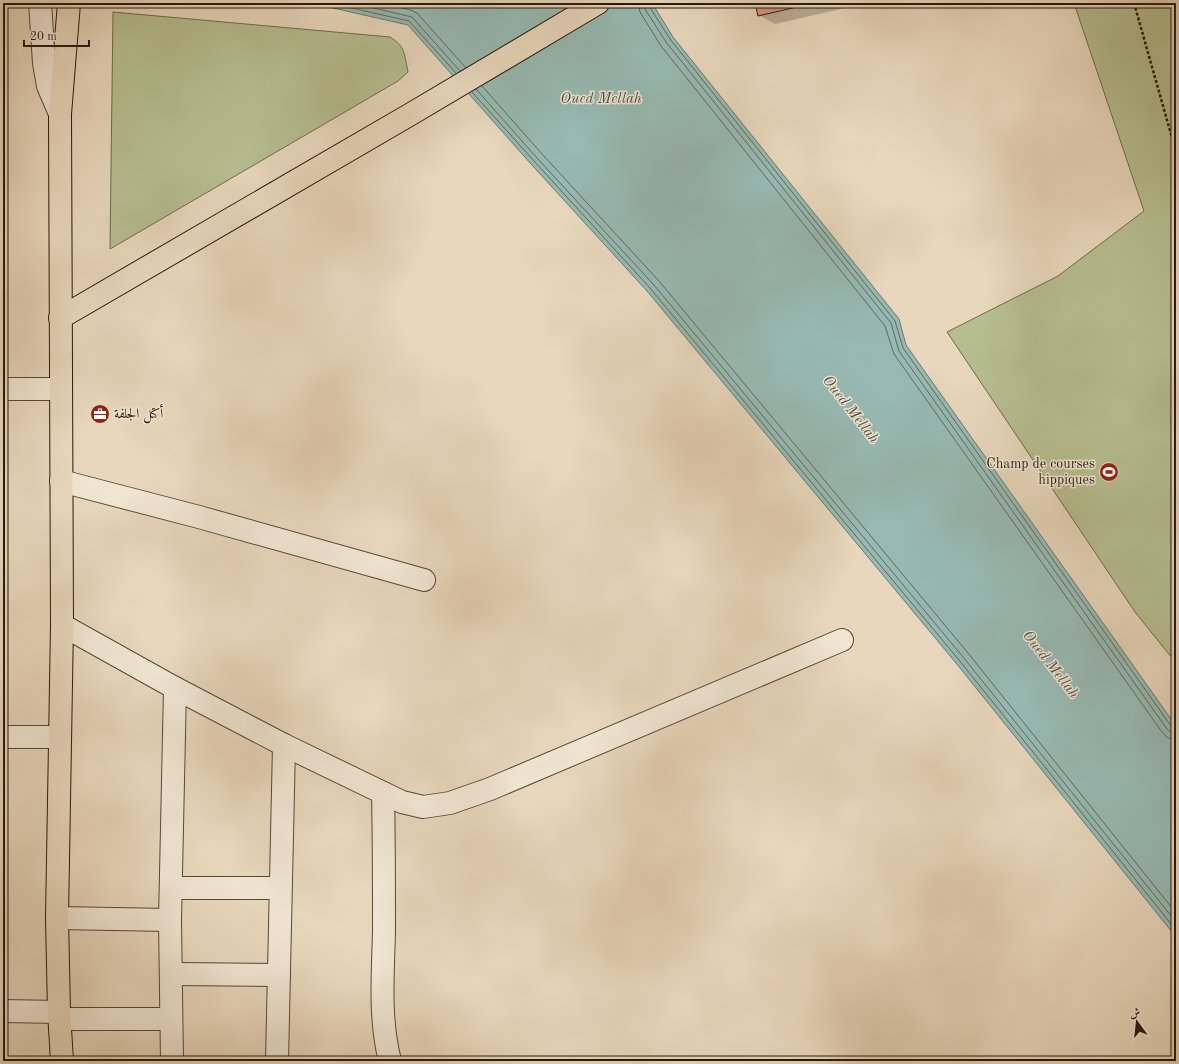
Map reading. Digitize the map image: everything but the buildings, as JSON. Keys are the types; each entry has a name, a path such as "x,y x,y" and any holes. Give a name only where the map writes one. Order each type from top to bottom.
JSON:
{"main road":[{"path":"62,1061 59,1015 58,918 59,737 62,625 60,114 69,3"},
{"path":"60,318 411,114 598,3"}],"street":[{"path":"40,3 42,37 48,86 60,114"},
{"path":"3,388 61,389"},
{"path":"61,481 199,517 424,580"},
{"path":"62,625 175,688 284,745 384,794 402,802 423,807 450,803 490,789 842,640"},
{"path":"172,1061 170,920 175,688"},
{"path":"3,737 59,737"},
{"path":"277,1061 284,745"},
{"path":"384,794 382,1019 385,1042 390,1061"},
{"path":"171,888 280,888"},
{"path":"58,918 170,920"},
{"path":"171,974 278,975"},
{"path":"3,1011 59,1015 171,1019"}],"path":[{"path":"1134,3 1176,152"}],"green space":[{"name":"Champ de courses hippiques","path":"1074,3 1176,3 1176,663 1135,612 947,332 1058,276 1144,211"},
{"path":"113,12 390,37 402,48 408,72 398,81 110,249"}],"water":[{"name":"Oued Mellah","path":"311,3 652,3 673,37 899,319 906,345 1176,726 1176,937 956,663 647,291 531,164 408,25"}],"place":[{"name":"أكتل الجلفة","path":"100,414"},
{"name":"Champ de courses hippiques","path":"1109,472"}]}
